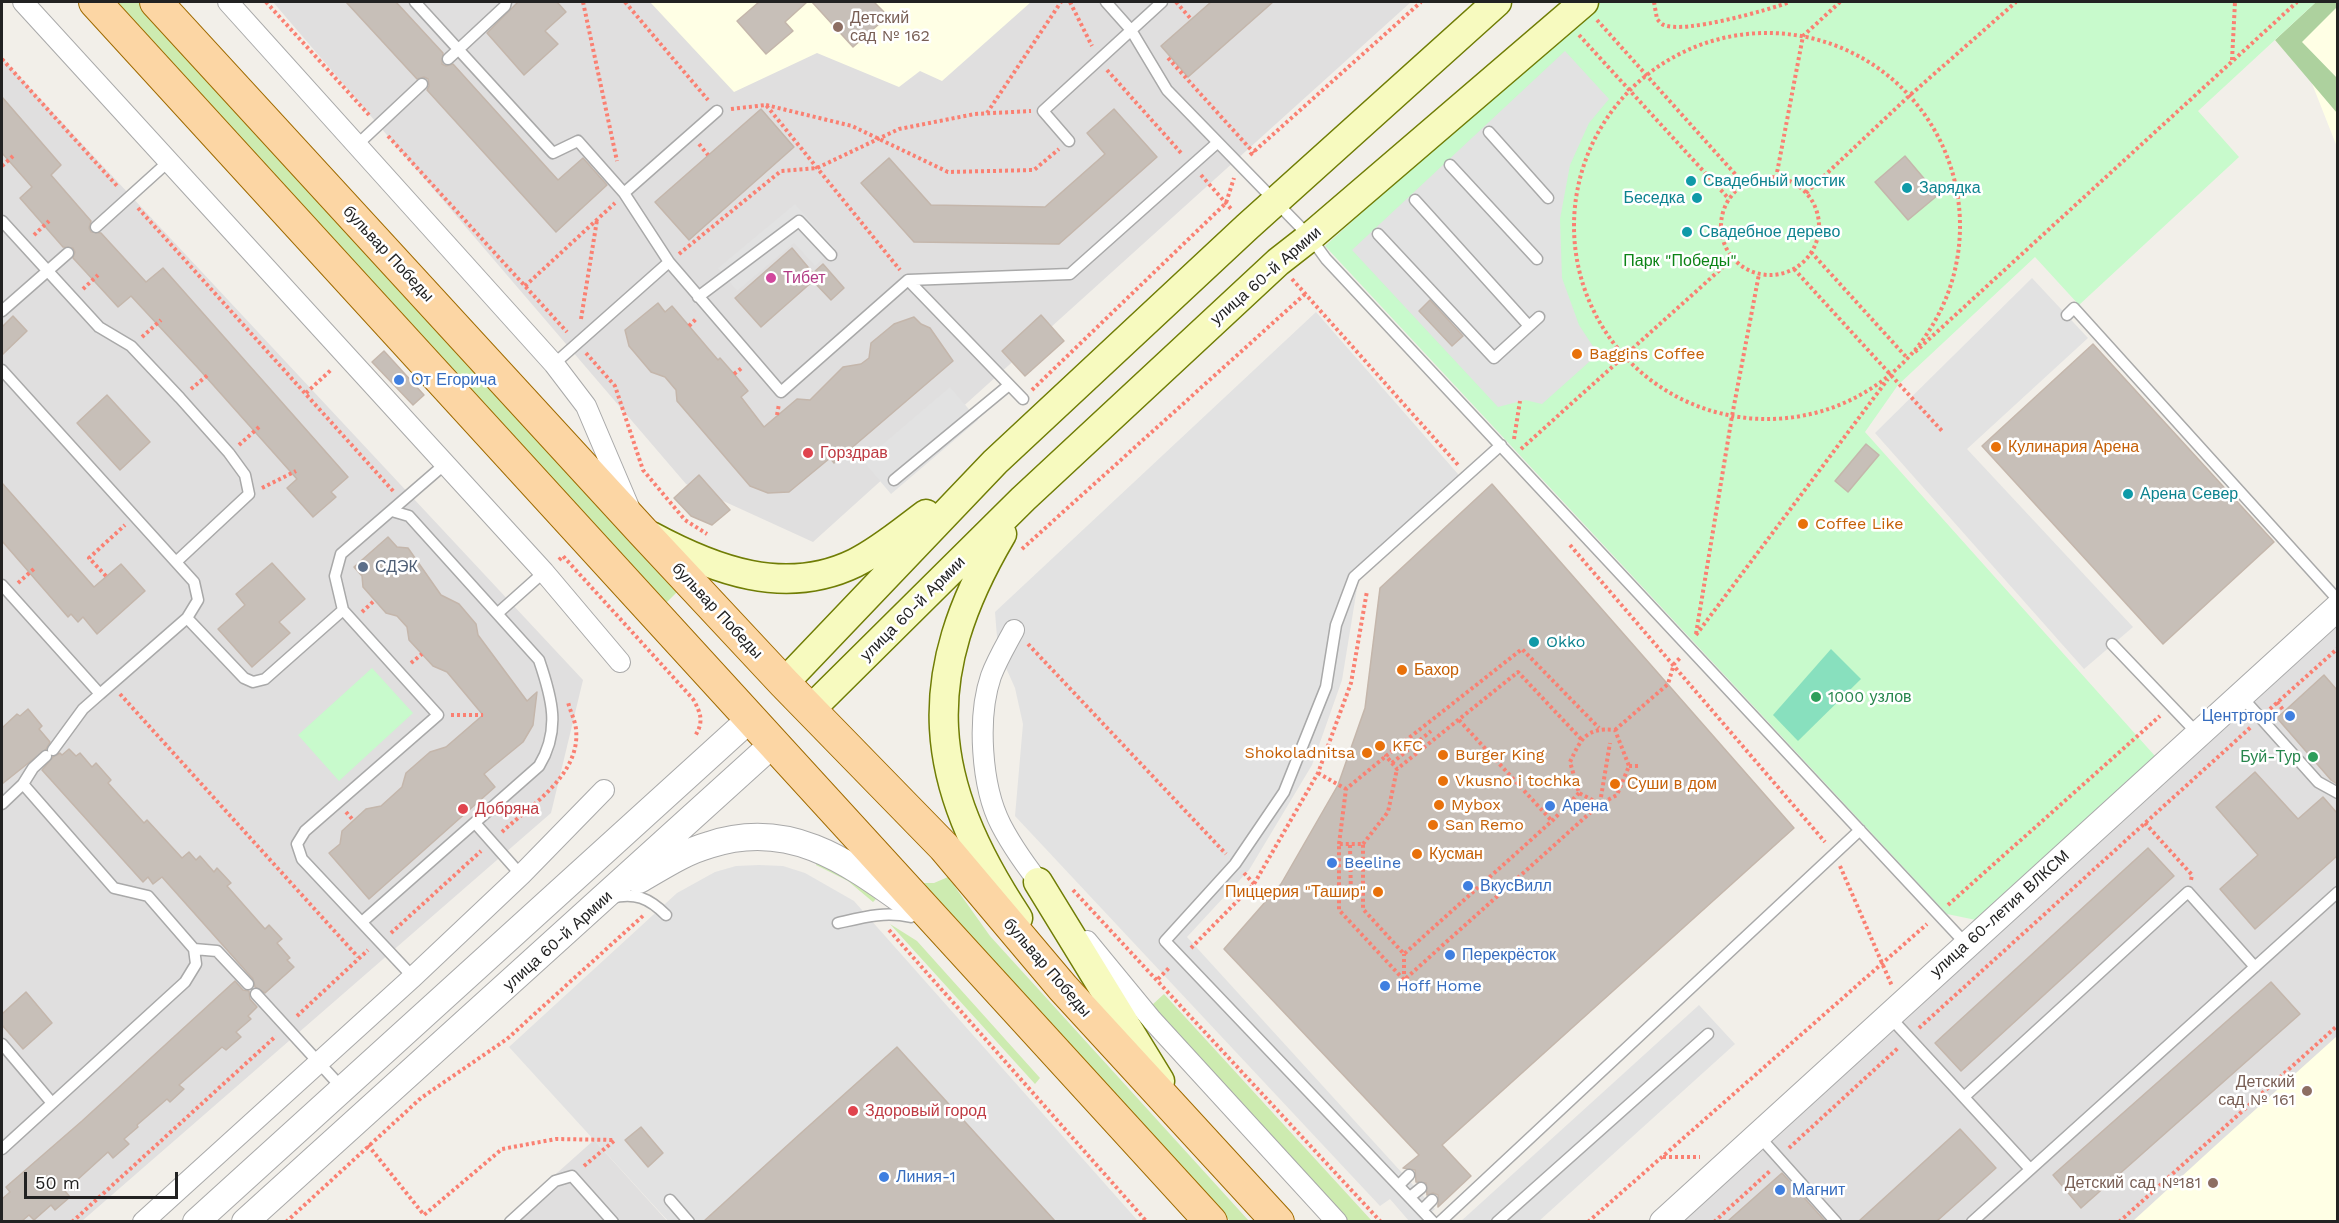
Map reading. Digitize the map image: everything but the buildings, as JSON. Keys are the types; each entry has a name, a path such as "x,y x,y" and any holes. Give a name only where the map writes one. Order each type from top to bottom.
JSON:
{"main road":[{"path":"95,2 750,719 949,933 1043,1041 1211,1221"},
{"name":"бульвар Победы","path":"156,2 784,683 944,847 1063,988 1278,1221"},
{"path":"750,719 995,462 1275,202 1497,2"},
{"name":"улица 60-й Армии","path":"774,743 1023,499 1278,262 1587,7"},
{"path":"639,527 681,552 723,569 781,580 808,577 855,563 884,545 995,462"},
{"path":"1023,499 984,565 952,640 945,684 945,750 953,787 983,857 999,889 1063,988"},
{"path":"1038,882 1182,1116"}],"street":[{"path":"23,2 544,572 620,662"},
{"path":"228,2 554,364 586,406 639,527"},
{"name":"улица 60-летия ВЛКСМ","path":"1663,1221 2337,607"},
{"path":"1021,637 991,676 984,711 983,748 989,788 1000,823 1038,882 1152,1020 1337,1221"},
{"path":"196,1221 750,719"},
{"name":"улица 60-й Армии","path":"246,1221 774,743"},
{"path":"143,1221 317,1061 413,977 521,876 604,790"},
{"path":"602,900 686,854 708,845 733,838 771,837 815,847 857,868 949,933"},
{"path":"343,1089 366,1113"}],"lane":[{"path":"415,2 553,153 578,141 624,194 669,262 781,392 909,280 1070,274 1217,143"},
{"path":"448,59 505,6 506,2"},
{"path":"1106,2 1134,28 1167,90 1238,166 1310,237 1326,259 1966,945"},
{"path":"1069,141 1043,111 1162,2"},
{"path":"358,144 422,84"},
{"path":"624,194 717,111"},
{"path":"1489,132 1548,198"},
{"path":"96,227 168,162"},
{"path":"1450,165 1537,259"},
{"path":"1415,200 1529,326"},
{"path":"2,221 46,272 99,327 131,346 229,453 245,475 249,494 176,562"},
{"path":"698,297 800,221 831,255"},
{"path":"1378,234 1494,358 1539,317"},
{"path":"2,311 68,253"},
{"path":"554,364 669,262"},
{"path":"909,280 1023,399"},
{"path":"2067,315 2074,308 2337,600"},
{"path":"2,370 194,582 198,600 188,618 83,709 49,753 33,768 23,784 2,804"},
{"path":"894,480 1009,385"},
{"path":"1433,1221 1165,941 1236,864 1288,782 1326,687 1336,625 1354,577 1501,445"},
{"path":"413,977 302,859 297,844 304,831 438,715 343,610 334,576 341,554 445,464"},
{"path":"362,922 539,766 549,751 554,731 549,689 540,660 409,516 392,511"},
{"path":"498,613 544,572"},
{"path":"5,588 100,694"},
{"path":"188,618 244,678 253,682 264,679 343,610"},
{"path":"2112,644 2198,735"},
{"path":"2241,695 2318,782 2337,793"},
{"path":"2,1149 185,982 196,964 195,948 148,896 114,888 23,784"},
{"path":"475,823 521,876"},
{"path":"1440,1221 1860,830"},
{"path":"1964,1097 2188,892 2255,967"},
{"path":"1972,1221 2337,892"},
{"path":"602,900 624,895 640,896 654,903 666,915"},
{"path":"838,923 875,914 892,913 916,918 949,933"},
{"path":"195,948 217,951 248,984"},
{"path":"256,994 343,1089"},
{"path":"1894,1011 1910,1037 2030,1169"},
{"path":"1497,1221 1708,1034"},
{"path":"2,1044 52,1103"},
{"path":"1758,1135 1836,1221"},
{"path":"1398,1185 1409,1175"},
{"path":"510,1221 555,1181 572,1176 613,1221"},
{"path":"1410,1197 1421,1188"},
{"path":"670,1200 689,1221"},
{"path":"1422,1210 1432,1200"}],"path":[{"path":"266,2 615,386 643,470 685,520 712,537"},
{"path":"525,286 624,194 583,2"},
{"path":"625,2 717,111 766,105 852,126 948,172 1034,170 1069,141"},
{"path":"987,113 1061,2"},
{"path":"1070,2 1099,60 1226,202"},
{"path":"1175,2 1191,20"},
{"path":"1023,399 1226,202 1238,166 1421,2"},
{"path":"1654,2 1657,19 1665,26 1684,27 1750,14 1790,2"},
{"path":"1776,178 1803,36 1840,2"},
{"path":"1806,193 2016,2"},
{"path":"2232,60 2235,2"},
{"path":"1908,359 1933,326 1950,289 1959,249 1959,218 1951,167 1934,129 1910,96 1887,74 1861,57 1833,44 1803,36 1761,33 1720,38 1682,52 1647,74 1630,90 1601,128 1581,172 1574,219 1578,267 1594,313 1626,357 1671,394 1700,407 1732,416 1765,419 1799,417 1862,395 1890,376 2297,2"},
{"path":"1587,7 1744,184"},
{"path":"1134,28 1254,153"},
{"path":"1573,28 1729,199"},
{"path":"2,59 403,502"},
{"path":"766,105 909,280"},
{"path":"669,262 782,171 817,168 899,129 987,113 1043,111"},
{"path":"2,166 13,156"},
{"path":"1760,178 1776,178 1792,183 1806,193 1814,206 1818,222 1817,237 1811,252 1794,269 1777,275 1759,274 1744,269 1732,259 1722,240 1721,218 1729,199 1744,184 1760,178"},
{"path":"577,343 597,219"},
{"path":"1811,252 1908,359"},
{"path":"1511,457 1626,357 1732,259"},
{"path":"1278,262 1468,476"},
{"path":"1794,269 1942,431"},
{"path":"1759,274 1732,416 1696,634 1890,376"},
{"path":"1018,552 1305,294"},
{"path":"131,346 161,320"},
{"path":"180,398 209,374"},
{"path":"1511,457 1520,400"},
{"path":"229,453 258,427"},
{"path":"249,494 297,471"},
{"path":"106,576 88,558 134,518"},
{"path":"1563,538 1835,854 1884,962 1894,1011"},
{"path":"544,572 563,556 693,699 701,721 700,729 688,745"},
{"path":"5,588 35,568"},
{"path":"1021,637 1254,884"},
{"path":"1714,1221 1772,1170 1778,1157 2337,648"},
{"path":"1404,980 1339,910 1339,844 1346,789 1522,649 1599,728"},
{"path":"1404,980 1404,954 1363,909 1363,844 1388,812 1397,769 1518,672 1581,739"},
{"path":"1600,804 1579,793 1570,762 1581,739 1599,728 1615,730 1668,684"},
{"path":"111,685 358,957"},
{"path":"72,1221 285,1027 358,957 380,942 555,784 572,761 576,730 564,691"},
{"path":"2277,702 2284,711"},
{"path":"1588,1221 1884,962 2171,705"},
{"path":"438,715 483,715"},
{"path":"1459,720 1552,821"},
{"path":"1404,980 1600,804 1617,795 1629,766 1615,730"},
{"path":"1391,763 1431,731"},
{"path":"1600,804 1610,743"},
{"path":"1386,756 1397,769"},
{"path":"1629,766 1638,766"},
{"path":"1318,772 1346,789"},
{"path":"1404,954 1552,821 1579,793"},
{"path":"2145,823 2192,876 2188,892"},
{"path":"1339,844 1363,844"},
{"path":"1350,845 1351,897"},
{"path":"286,1221 421,1098 507,1039 654,903"},
{"path":"875,914 1147,1221"},
{"path":"2119,1221 2337,1025"},
{"path":"368,1145 424,1215 502,1149 556,1139 615,1140 572,1176"}],"shaded area":[{"path":"273,2 1411,2 813,542 686,484"},
{"name":"Детский сад № 162","path":"650,2 1031,2 942,81 920,71 899,87 817,53 734,92"},
{"path":"2316,2 2337,2 2337,147 2311,81 2275,40"},
{"path":"1565,51 1609,99 1589,123 1570,165 1560,219 1562,278 1579,325 1598,354 1542,404 1525,400 1498,407 1352,250"},
{"path":"2,58 583,680 551,813 82,1221 2,1221"},
{"path":"795,204 835,248 815,266 794,243 737,291 718,268"},
{"path":"2032,278 2088,338 1967,449 2133,627 2084,669 1875,433"},
{"path":"1316,312 1465,482 1359,576 1342,680 1312,765 1249,870 1187,937 1435,1209 1422,1221 1409,1221 1390,1199 1380,1206 1015,816 1023,724 1015,688 998,650 995,612"},
{"path":"950,387 978,420 891,494 863,461"},
{"path":"2337,607 2337,1221 1663,1222"},
{"path":"736,866 783,866 805,873 854,901 1138,1221 1055,1221 897,1047 704,1221 668,1221 509,1047 677,893 715,872"},
{"path":"1699,1005 1735,1044 1539,1221 1460,1222"},
{"name":"Детский сад № 161","path":"2337,1036 2337,1221 2133,1221 2216,1145"},
{"path":"594,1140 668,1222 502,1222"}],"green space":[{"path":"117,2 144,2 681,588 666,603"},
{"name":"Парк \"Победы\"","path":"1594,2 2316,2 2198,111 2239,157 2079,305 2035,257 1898,385 1865,432 2155,756 1976,920 1947,914 1325,246"},
{"path":"2316,2 2337,2 2337,7 2302,42 2337,78 2337,113 2275,40"},
{"name":"1000 узлов","path":"1831,649 1861,679 1798,741 1773,715"},
{"path":"372,668 413,713 339,781 298,735"},
{"path":"819,856 867,888 876,899 873,902 848,881 816,865"},
{"path":"948,877 990,936 1249,1221 1230,1221 920,883 934,883"},
{"path":"890,924 917,941 1040,1078 1035,1084"},
{"path":"1164,994 1372,1221 1348,1221 1152,1005"}],"place":[{"name":"Детский сад № 162","path":"838,27"},
{"name":"Свадебный мостик","path":"1691,181"},
{"name":"Зарядка","path":"1907,188"},
{"name":"Беседка","path":"1697,198"},
{"name":"Свадебное дерево","path":"1687,232"},
{"name":"Тибет","path":"771,278"},
{"name":"Baggins Coffee","path":"1577,354"},
{"name":"От Егорича","path":"399,380"},
{"name":"Кулинария Арена","path":"1996,447"},
{"name":"Горздрав","path":"808,453"},
{"name":"Арена Север","path":"2128,494"},
{"name":"Coffee Like","path":"1803,524"},
{"name":"СДЭК","path":"363,567"},
{"name":"Okko","path":"1534,642"},
{"name":"Бахор","path":"1402,670"},
{"name":"1000 узлов","path":"1816,697"},
{"name":"Центрторг","path":"2290,716"},
{"name":"KFC","path":"1380,746"},
{"name":"Shokoladnitsa","path":"1367,753"},
{"name":"Burger King","path":"1443,755"},
{"name":"Буй-Тур","path":"2313,757"},
{"name":"Vkusno i tochka","path":"1443,781"},
{"name":"Суши в дом","path":"1615,784"},
{"name":"Mybox","path":"1439,805"},
{"name":"Арена","path":"1550,806"},
{"name":"Добряна","path":"463,809"},
{"name":"San Remo","path":"1433,825"},
{"name":"Кусман","path":"1417,854"},
{"name":"Beeline","path":"1332,863"},
{"name":"ВкусВилл","path":"1468,886"},
{"name":"Пиццерия \"Ташир\"","path":"1378,892"},
{"name":"Перекрёсток","path":"1450,955"},
{"name":"Hoff Home","path":"1385,986"},
{"name":"Детский сад № 161","path":"2307,1091"},
{"name":"Здоровый город","path":"853,1111"},
{"name":"Линия-1","path":"884,1177"},
{"name":"Детский сад №181","path":"2213,1183"},
{"name":"Магнит","path":"1780,1190"}]}
